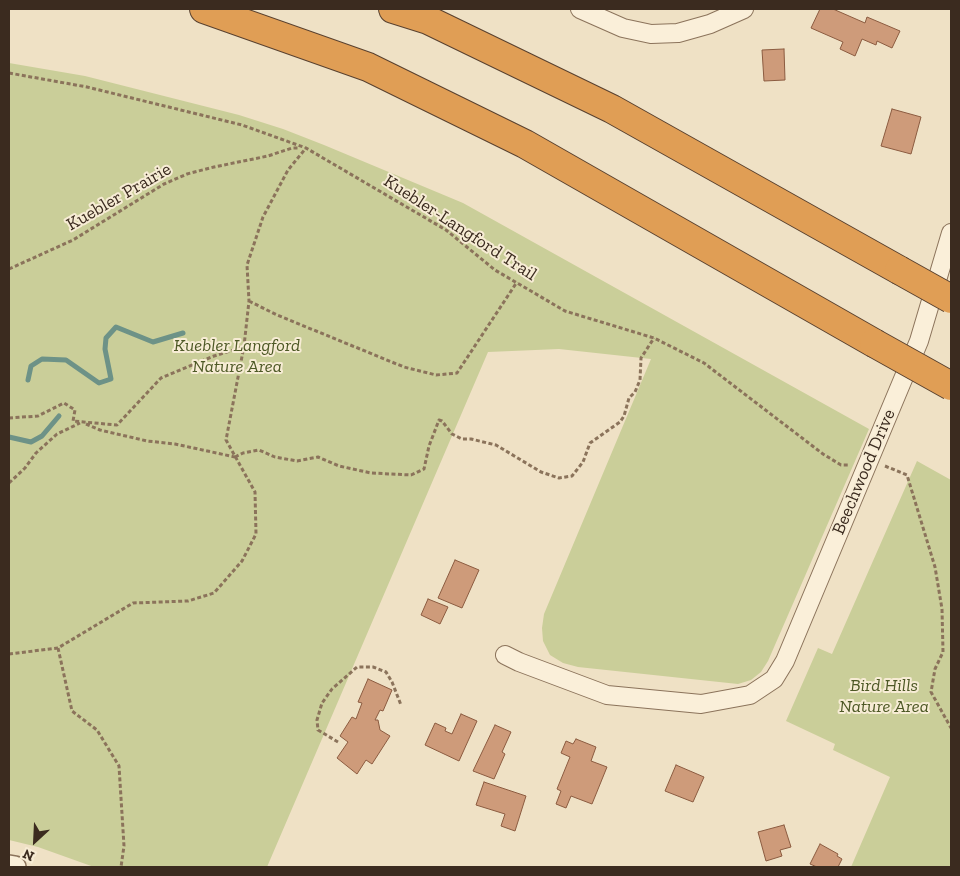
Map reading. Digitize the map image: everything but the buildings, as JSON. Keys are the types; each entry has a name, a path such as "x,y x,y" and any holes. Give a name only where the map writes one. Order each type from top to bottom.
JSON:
{"highway":[{"path":"204,9 368,67 517,140 951,386"},
{"path":"393,9 428,20 612,109 951,299"}],"street":[{"path":"580,9 623,28 651,34 678,33 710,24 744,9"},
{"name":"Beechwood Drive","path":"505,655 607,695 701,704 750,694 774,679 785,661 919,341 951,233"},
{"path":"9,866 15,867"}],"path":[{"name":"Kuebler-Langford Trail","path":"9,73 87,87 242,125 306,148 446,230 495,270 565,311 654,338 704,363 841,465 883,465 907,475 935,567 942,609 943,652 935,669 930,692 951,728"},
{"name":"Kuebler Prairie","path":"9,269 73,240 164,184 187,174 268,156 292,148 306,148"},
{"path":"9,654 58,648 133,602 188,601 214,592 242,561 256,534 255,492 226,440 244,346 249,301 247,265 263,217 288,170 306,148"},
{"path":"249,301 277,315 404,367 436,375 457,373 517,282"},
{"path":"9,483 25,468 36,453 57,434 81,422 100,430 147,441 175,444 235,457 243,453 259,450 274,457 297,461 318,457 339,466 355,470 371,473 411,475 424,469 429,446 439,420 442,421 452,434 462,439 471,439 496,445 541,472 559,478 572,476 583,462 590,444 620,422 624,416 629,398 635,392 640,380 641,358 654,338"},
{"path":"9,418 38,416 64,403 75,410 73,422 117,425 161,378 244,346"},
{"path":"58,648 72,711 97,730 118,766 124,846 121,867"},
{"path":"338,742 318,730 317,720 322,703 332,689 357,667 373,666 386,672 401,705"}],"green space":[{"name":"Kuebler Langford Nature Area","path":"9,63 85,76 239,115 324,145 463,203 869,429 768,661 761,672 751,680 738,684 578,667 563,663 550,655 543,641 544,614 651,359 559,349 488,352 267,867 94,867 38,847 9,840"},
{"name":"Bird Hills Nature Area","path":"917,461 951,480 951,867 851,867 890,777 833,750 835,744 786,721 818,648 832,654"}],"waterway":[{"path":"28,380 31,366 42,359 66,360 99,383 111,379 105,349 106,338 116,327 153,342 183,333"},
{"path":"9,437 31,442 42,436 59,416"}]}
